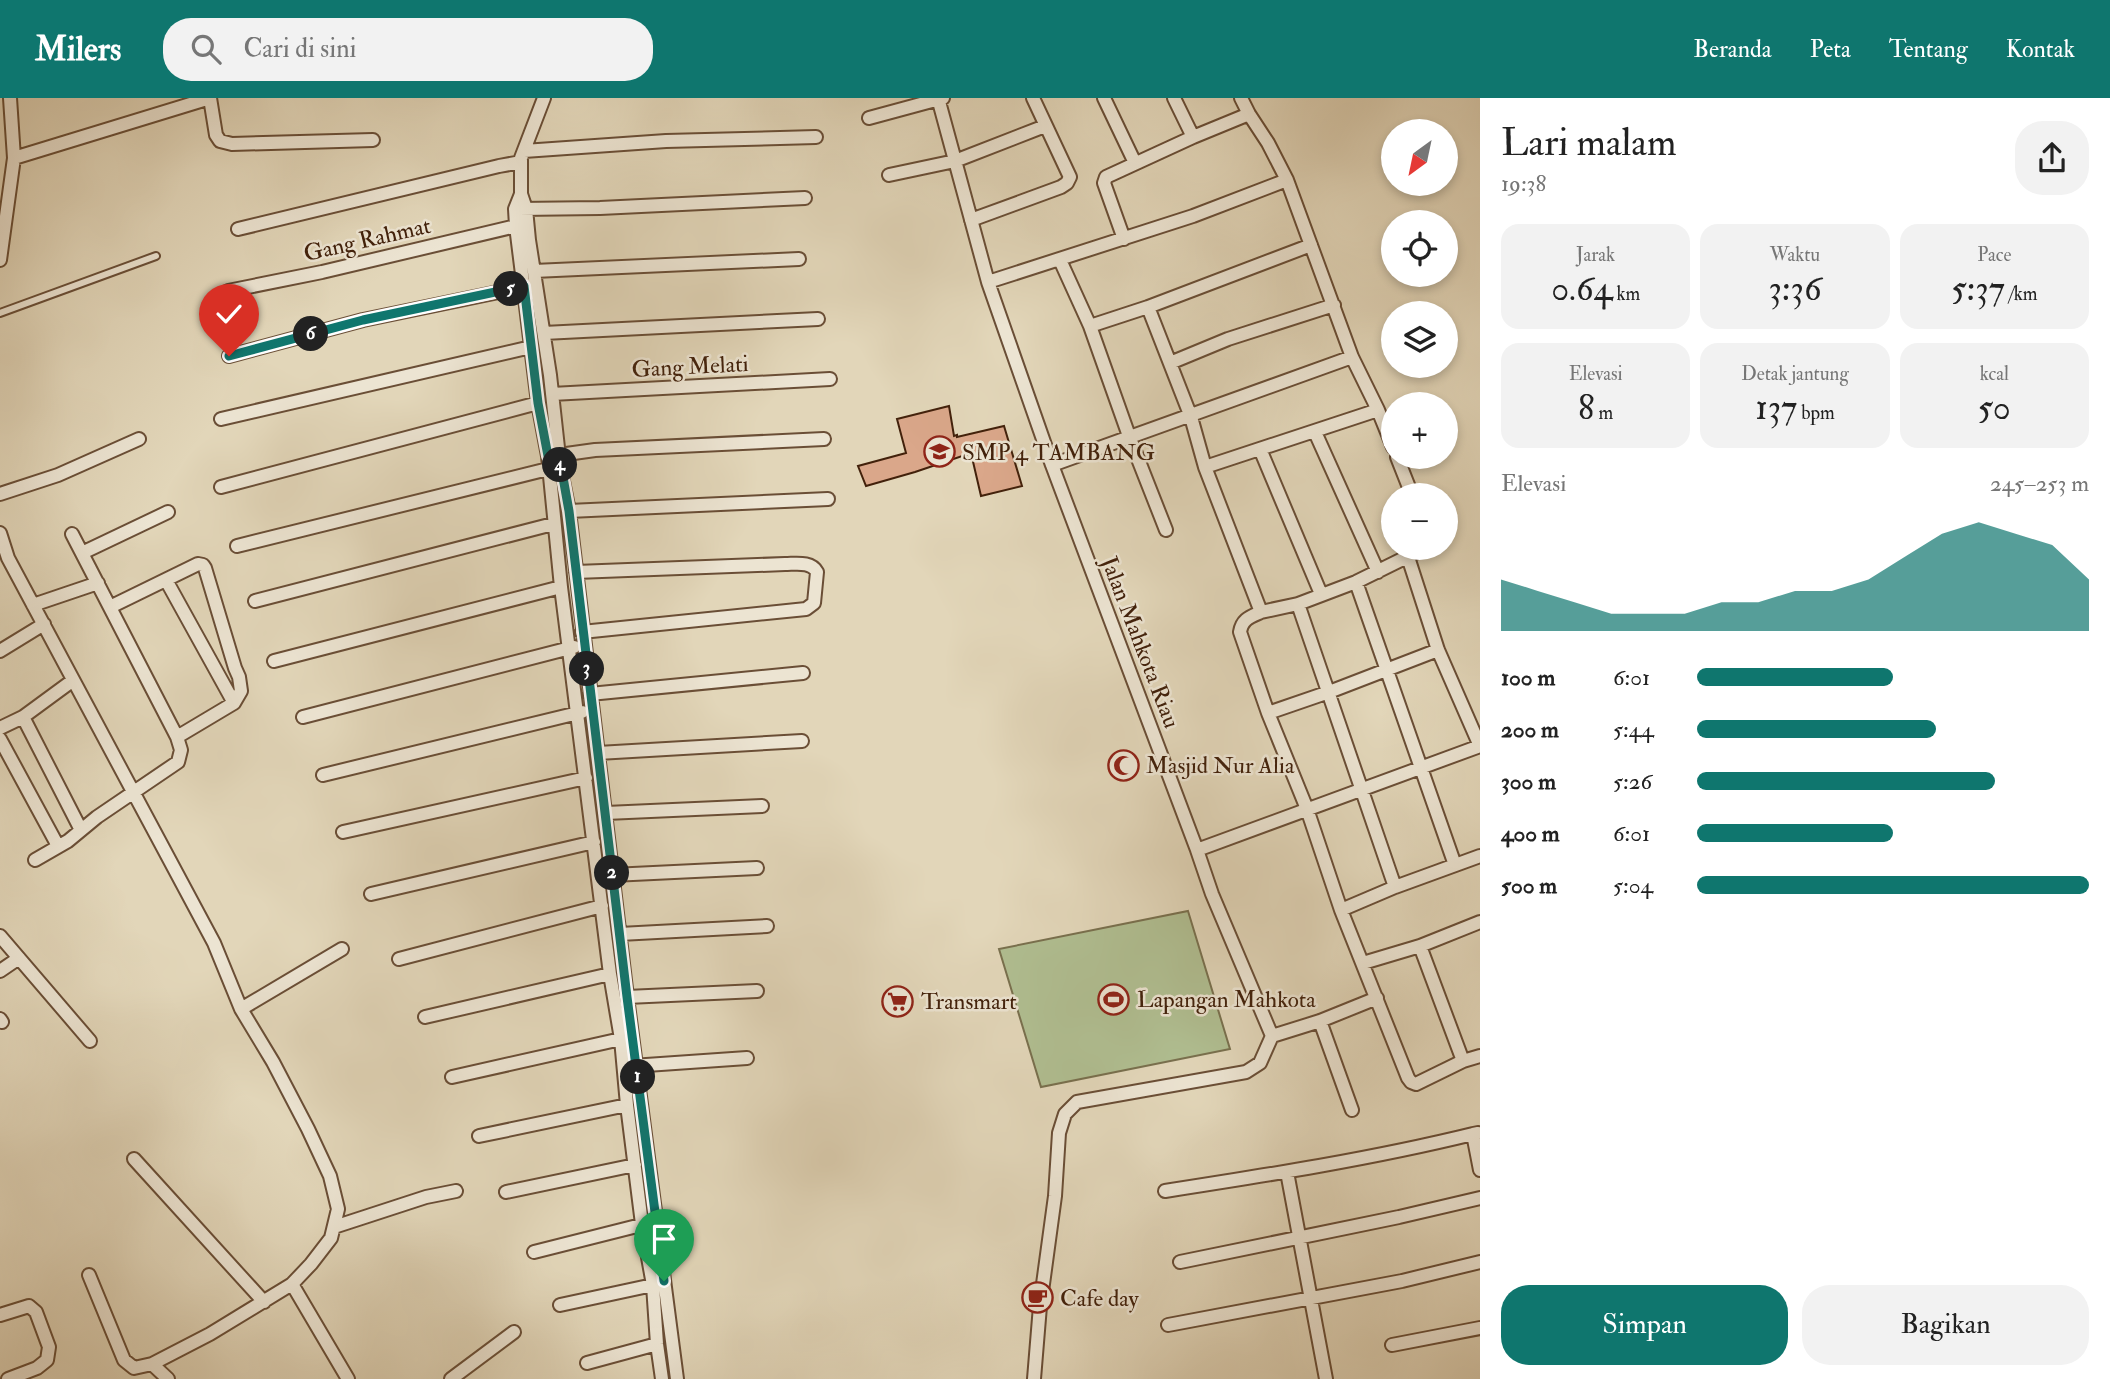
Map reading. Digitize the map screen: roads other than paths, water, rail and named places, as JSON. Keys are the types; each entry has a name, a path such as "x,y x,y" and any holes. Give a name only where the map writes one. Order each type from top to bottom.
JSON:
{"street":[{"path":"0,260 14,158 10,98"},
{"path":"14,158 210,98 216,135 220,141 232,144 373,140"},
{"path":"544,98 522,157 521,209 531,280 531,347 538,403 569,511 620,934 630,1066 657,1222 677,1379"},
{"path":"971,220 1067,183 1070,177 1033,98"},
{"path":"1104,98 1135,163"},
{"path":"1174,98 1193,137"},
{"path":"1241,98 1287,180 1352,357 1381,417"},
{"path":"869,118 940,99"},
{"name":"Jalan Mahkota Riau","path":"940,99 988,282 1052,466 1198,850 1212,894 1272,1036"},
{"path":"1124,239 1104,183 1106,177 1249,114"},
{"path":"889,176 955,161 1045,126"},
{"path":"238,229 499,166 522,157 666,141 816,137"},
{"path":"988,282 1193,216 1287,180"},
{"path":"521,209 627,207 805,198"},
{"path":"521,209 516,226 544,333 552,394 553,524 610,974 624,1004 621,1039 630,1066 627,1105 642,1224 653,1285 662,1379"},
{"name":"Gang Rahmat","path":"228,291 322,272 516,226"},
{"path":"1090,326 1148,307 1311,245"},
{"path":"229,356 363,320 531,280 799,259"},
{"path":"1060,260 1090,326 1166,530"},
{"path":"1170,362 1228,339 1334,304"},
{"path":"1148,307 1191,417 1205,467 1261,612"},
{"path":"544,333 818,319"},
{"path":"221,419 531,347"},
{"path":"1052,466 1352,357"},
{"name":"Gang Melati","path":"552,394 830,379"},
{"path":"220,487 538,403"},
{"path":"1205,467 1378,410"},
{"path":"1315,432 1378,572"},
{"path":"0,494 58,475 139,439"},
{"path":"237,546 595,450 824,439"},
{"path":"1260,449 1321,594"},
{"path":"569,511 828,499"},
{"path":"82,553 168,512"},
{"path":"255,601 553,524"},
{"path":"0,533 4,561 44,624 214,943 241,1009 279,1073 330,1176 338,1209 331,1238 292,1284 210,1334 152,1364 134,1368 124,1360 89,1275"},
{"path":"35,860 178,762 181,750 177,737 72,534"},
{"path":"1402,560 1356,582 1298,604 1247,618 1241,624 1240,632 1268,713 1307,809 1341,910 1411,1082 1416,1084 1463,1061 1480,1056"},
{"path":"1198,850 1480,746 1438,650 1409,560"},
{"path":"110,607 198,564 203,565 242,687 234,703 177,737"},
{"path":"576,572 785,564 806,564 817,572 814,603 806,609 582,632"},
{"path":"166,580 234,703"},
{"path":"1356,582 1455,865"},
{"path":"33,605 98,583"},
{"path":"274,661 561,587"},
{"path":"1298,604 1395,887"},
{"path":"0,651 44,624"},
{"path":"303,717 584,646"},
{"path":"1268,713 1438,650"},
{"path":"590,694 803,673"},
{"path":"0,728 23,717 72,681"},
{"path":"323,775 577,712 593,711"},
{"path":"23,717 81,830"},
{"path":"0,739 58,846"},
{"path":"598,753 802,741"},
{"path":"343,832 586,778"},
{"path":"606,813 762,806"},
{"path":"371,894 594,842"},
{"path":"1341,910 1480,856"},
{"path":"612,876 757,868"},
{"path":"399,959 602,906"},
{"path":"620,934 767,926"},
{"path":"1363,963 1478,928"},
{"path":"0,936 90,1041"},
{"path":"1420,946 1463,1061"},
{"path":"241,1009 342,949"},
{"path":"0,971 19,958"},
{"path":"425,1017 610,974"},
{"path":"624,1004 757,991"},
{"path":"1034,1379 1040,1306 1055,1196 1059,1133 1065,1114 1077,1102 1246,1072 1260,1063 1272,1036 1320,1021 1377,998"},
{"path":"1320,1021 1352,1110"},
{"path":"452,1077 621,1039"},
{"path":"630,1066 747,1058"},
{"path":"479,1136 627,1105"},
{"path":"1166,1191 1405,1151 1476,1134 1480,1170"},
{"path":"134,1159 264,1302"},
{"path":"506,1192 635,1165"},
{"path":"1287,1172 1325,1379"},
{"path":"334,1227 426,1196 456,1191"},
{"path":"1180,1262 1480,1198"},
{"path":"534,1252 657,1222"},
{"path":"1168,1325 1402,1281 1480,1262"},
{"path":"292,1284 348,1379"},
{"path":"560,1305 653,1285"},
{"path":"0,1315 29,1306 36,1312 49,1347 47,1360 37,1368 8,1379"},
{"path":"1392,1345 1480,1328"},
{"path":"451,1379 514,1332"},
{"path":"587,1363 657,1344"},
{"path":"152,1364 169,1379"}],"lane":[{"path":"0,313 156,256"}],"place":[{"name":"SMP 4 TAMBANG","path":"939,452"},
{"name":"Masjid Nur Alia","path":"1123,765"},
{"name":"Lapangan Mahkota","path":"1114,999"},
{"name":"Transmart","path":"898,1001"},
{"name":"Cafe day","path":"1037,1298"}]}
